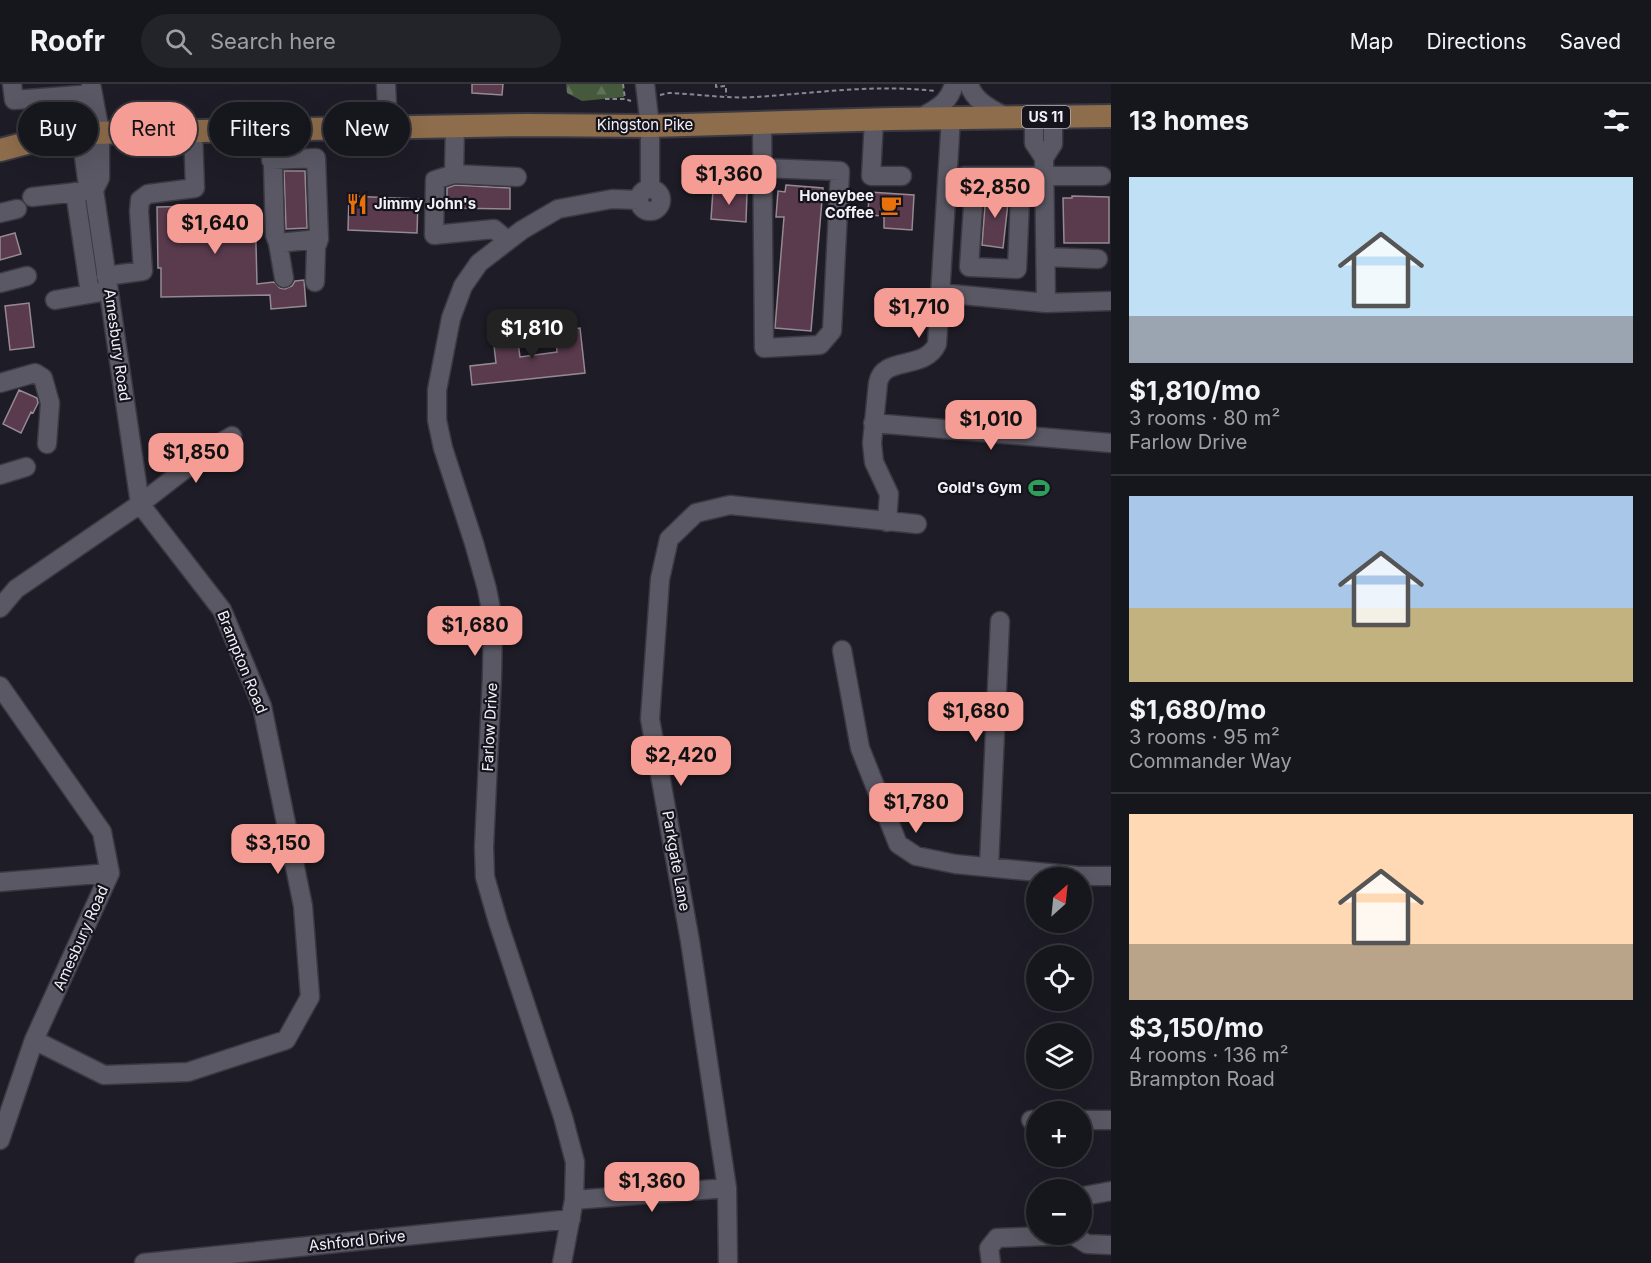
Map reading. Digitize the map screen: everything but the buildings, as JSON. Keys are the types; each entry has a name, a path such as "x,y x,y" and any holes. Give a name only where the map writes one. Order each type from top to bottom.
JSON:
{"main road":[{"name":"Kingston Pike","path":"410,128 650,126 1111,116"},
{"name":"Kingston Pike","path":"314,130 323,130"},
{"name":"Kingston Pike","path":"0,150 18,145"}],"street":[{"path":"12,84 14,100 92,89"},
{"path":"386,84 387,102"},
{"path":"969,84 977,98 985,105 1008,118"},
{"path":"919,119 947,101 953,89"},
{"name":"Farlow Drive","path":"562,1263 574,1200 575,1162 570,1140 485,877 484,847 493,667 493,620 474,543 443,448 437,420 437,390 442,359 457,302 463,286 479,263 507,240 558,209 645,194 650,126 646,91"},
{"path":"1043,117 1034,144 1045,167 1046,303"},
{"path":"887,522 889,494 874,462 873,423 879,375 886,369 924,359 937,344 951,118"},
{"path":"874,120 871,176 902,176"},
{"path":"761,168 840,171 831,332 820,345 764,348 761,168 762,123"},
{"path":"454,174 455,127"},
{"path":"314,130 319,239 316,247 315,282"},
{"name":"Amesbury Road","path":"88,156 87,179 94,190 140,504"},
{"path":"55,300 90,293 107,284 143,272 140,200 143,196 153,193 195,188 194,156"},
{"path":"271,156 275,235 284,278"},
{"path":"271,160 315,158"},
{"path":"947,176 1021,176 1045,167 1102,176"},
{"path":"507,240 494,229 434,235 435,180 454,174 517,177"},
{"path":"969,267 975,176"},
{"path":"1017,269 1021,176"},
{"path":"32,197 94,190"},
{"path":"75,192 90,293"},
{"path":"81,232 100,230"},
{"path":"278,243 319,239"},
{"path":"942,267 1017,269 1098,259"},
{"path":"0,283 27,276"},
{"path":"941,293 1046,303 1111,301"},
{"path":"0,383 35,373 43,378 50,403 46,444"},
{"path":"873,423 1111,443"},
{"path":"0,608 16,589 140,504 214,446 232,436"},
{"path":"0,475 26,467"},
{"name":"Brampton Road","path":"34,1040 104,1075 188,1072 286,1040 310,998 303,906 262,706 222,610 140,504"},
{"name":"Parkgate Lane","path":"728,1263 727,1188 690,940 651,719 660,579 669,539 696,513 730,505 917,524"},
{"path":"988,866 1000,621"},
{"path":"843,650 860,748 898,844 916,856 955,864 1080,876 1111,876"},
{"name":"Amesbury Road","path":"0,686 102,832 110,873 34,1040 0,1140"},
{"path":"0,882 110,873"},
{"path":"1092,1120 1111,1120"},
{"path":"574,1200 727,1188"},
{"path":"1092,1195 1111,1191"},
{"name":"Ashford Drive","path":"144,1263 571,1220"},
{"path":"991,1263 989,1248 997,1238 1026,1237"},
{"path":"1092,1244 1111,1245"}],"path":[{"path":"623,84 625,99"},
{"path":"716,84 716,87 726,86 726,96"},
{"path":"604,99 625,99 630,102 646,91 753,97 877,86 953,89"}],"green space":[{"path":"566,84 623,84 624,97 582,101 567,93"}],"place":[{"name":"Jimmy John's","path":"357,204"},
{"name":"Honeybee Coffee","path":"891,205"},
{"name":"Gold's Gym","path":"1039,488"}]}
